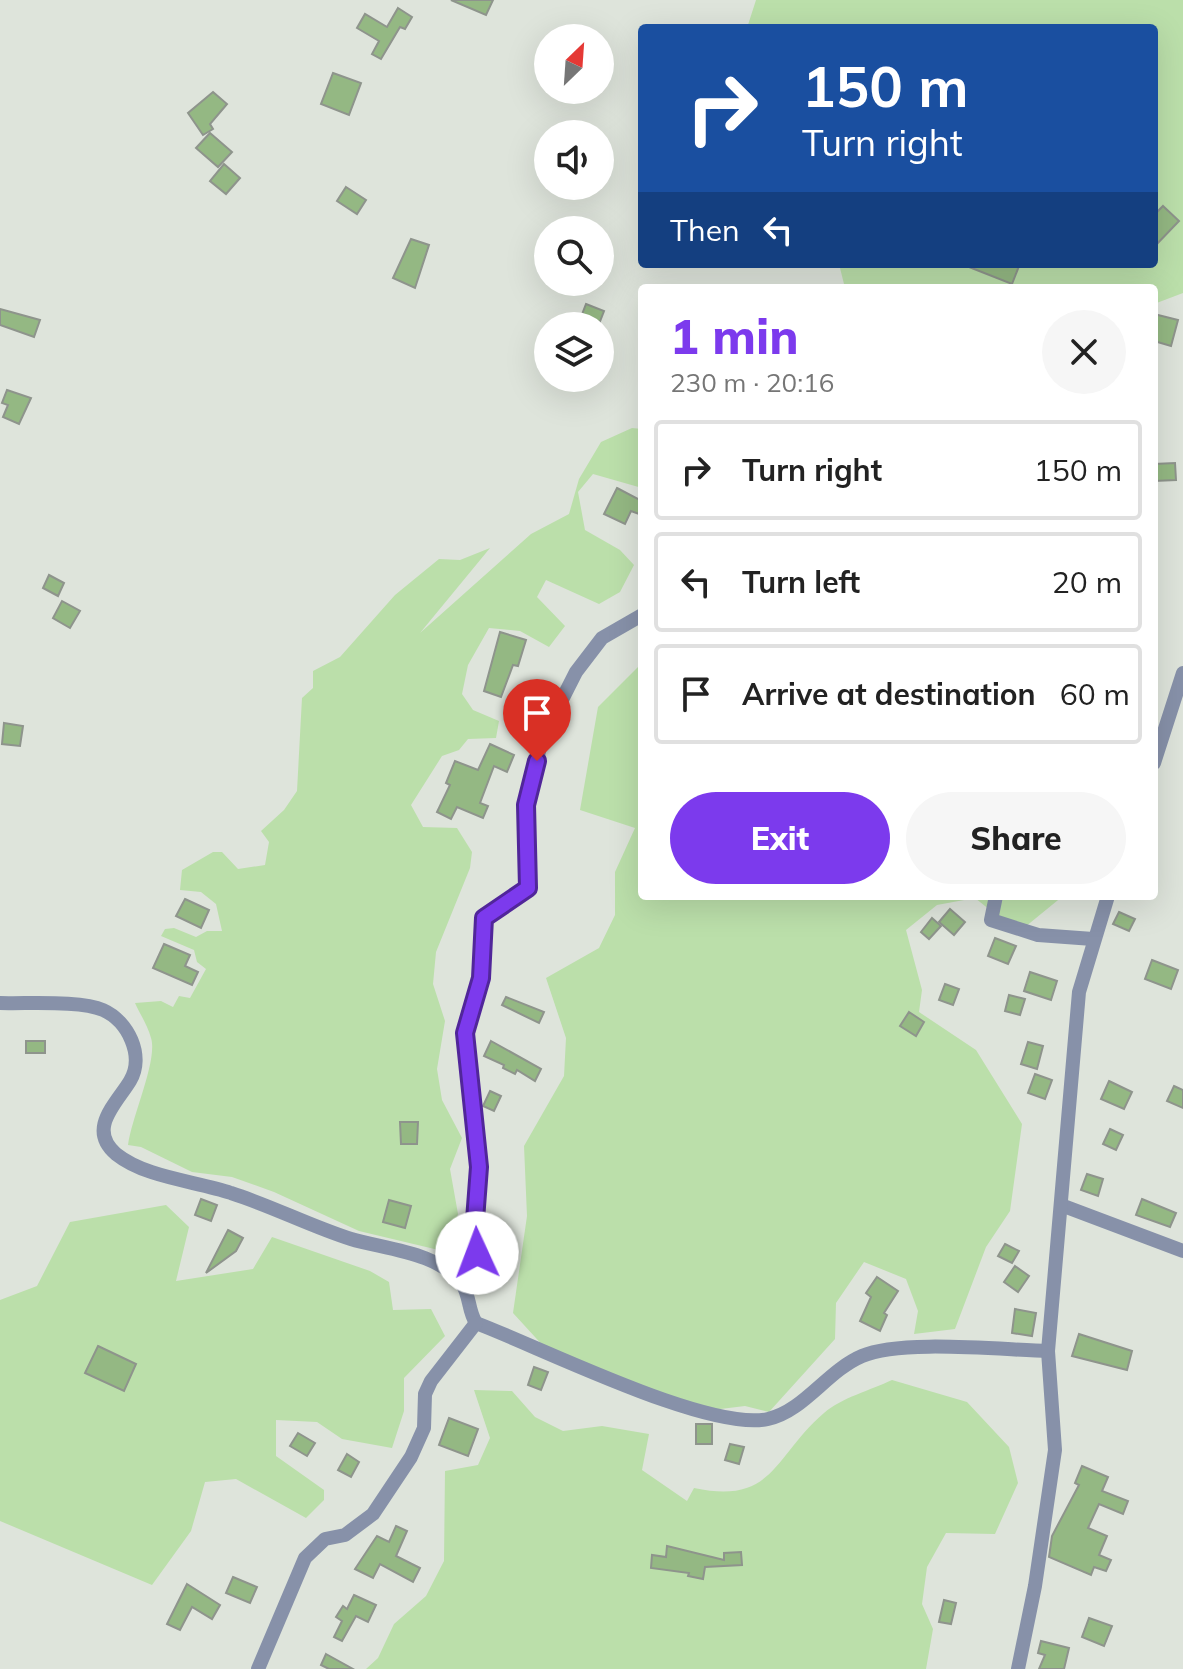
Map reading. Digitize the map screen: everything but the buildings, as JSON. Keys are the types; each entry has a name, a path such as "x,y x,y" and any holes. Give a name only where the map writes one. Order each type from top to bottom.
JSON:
{"street":[{"path":"462,1284 473,1269 477,1253 474,1233 479,1167 465,1033 481,978 484,918 528,888 526,805 542,739 576,672 602,638 638,617"},
{"path":"1158,751 1183,673"},
{"path":"995,900 991,920 1038,935 1093,939"},
{"path":"1018,1669 1035,1586 1055,1450 1048,1351 1079,992 1107,900"},
{"path":"0,1003 101,1009 122,1022 131,1036 136,1065 132,1079 103,1122 104,1139 116,1154 138,1166 232,1193 350,1239 414,1253 462,1284 476,1323 669,1402 742,1419 766,1420 788,1412 834,1371 863,1355 892,1347 1048,1351"},
{"path":"1061,1205 1183,1251"},
{"path":"258,1669 305,1558 325,1539 345,1535 373,1514 411,1457 424,1428 425,1394 431,1381 476,1323"}],"green space":[{"path":"756,0 1183,0 1183,293 1158,302 1158,284 844,284 840,268 1158,268 1158,24 748,24"},
{"path":"632,428 638,429 638,487 593,474 578,492 585,530 620,550 634,565 620,592 599,604 546,580 537,597 565,626 549,647 520,631 489,628 468,665 462,694 473,710 499,721 496,738 468,739 459,750 442,756 411,805 423,827 457,828 472,852 470,868 436,952 433,984 445,1021 437,1069 442,1100 462,1138 450,1169 458,1214 447,1252 359,1231 274,1192 232,1177 192,1172 141,1147 128,1145 152,1048 148,1029 135,1003 161,1001 173,1007 179,996 190,998 206,969 197,962 194,950 161,936 165,929 174,928 196,937 207,931 222,931 216,904 201,892 180,890 182,870 213,852 222,852 238,869 265,865 269,842 261,831 284,810 297,791 302,698 313,688 313,671 340,657 395,595 439,559 460,560 490,548 420,633 531,534 569,514 579,479 601,442"},
{"path":"638,667 638,900 964,900 937,905 906,930 922,990 919,1012 976,1050 1022,1124 1010,1211 986,1247 955,1329 914,1334 918,1311 906,1279 864,1262 836,1303 835,1339 769,1412 745,1406 704,1411 546,1349 513,1313 527,1216 524,1146 564,1076 566,1038 546,978 599,948 615,915 615,872 635,828 580,810 598,707"},
{"path":"978,900 1058,900 1025,927 1005,922"},
{"path":"166,1205 189,1227 176,1281 253,1269 272,1237 370,1271 389,1282 393,1310 431,1309 445,1336 404,1378 404,1411 392,1448 342,1439 317,1422 276,1420 276,1456 324,1490 324,1500 306,1518 236,1479 205,1482 191,1531 152,1585 0,1521 0,1300 37,1286 70,1222"},
{"path":"892,1380 967,1402 1009,1447 1018,1483 995,1534 946,1533 927,1567 922,1604 933,1629 926,1669 366,1669 378,1658 394,1624 426,1596 444,1561 445,1471 478,1465 490,1438 474,1390 512,1391 535,1417 563,1431 602,1426 649,1434 642,1470 687,1501 694,1488 741,1490 757,1483 782,1461 824,1413 847,1399"}],"route":[{"path":"477,1253 474,1233 479,1167 465,1033 481,978 484,918 528,888 526,805 537,761"}]}
